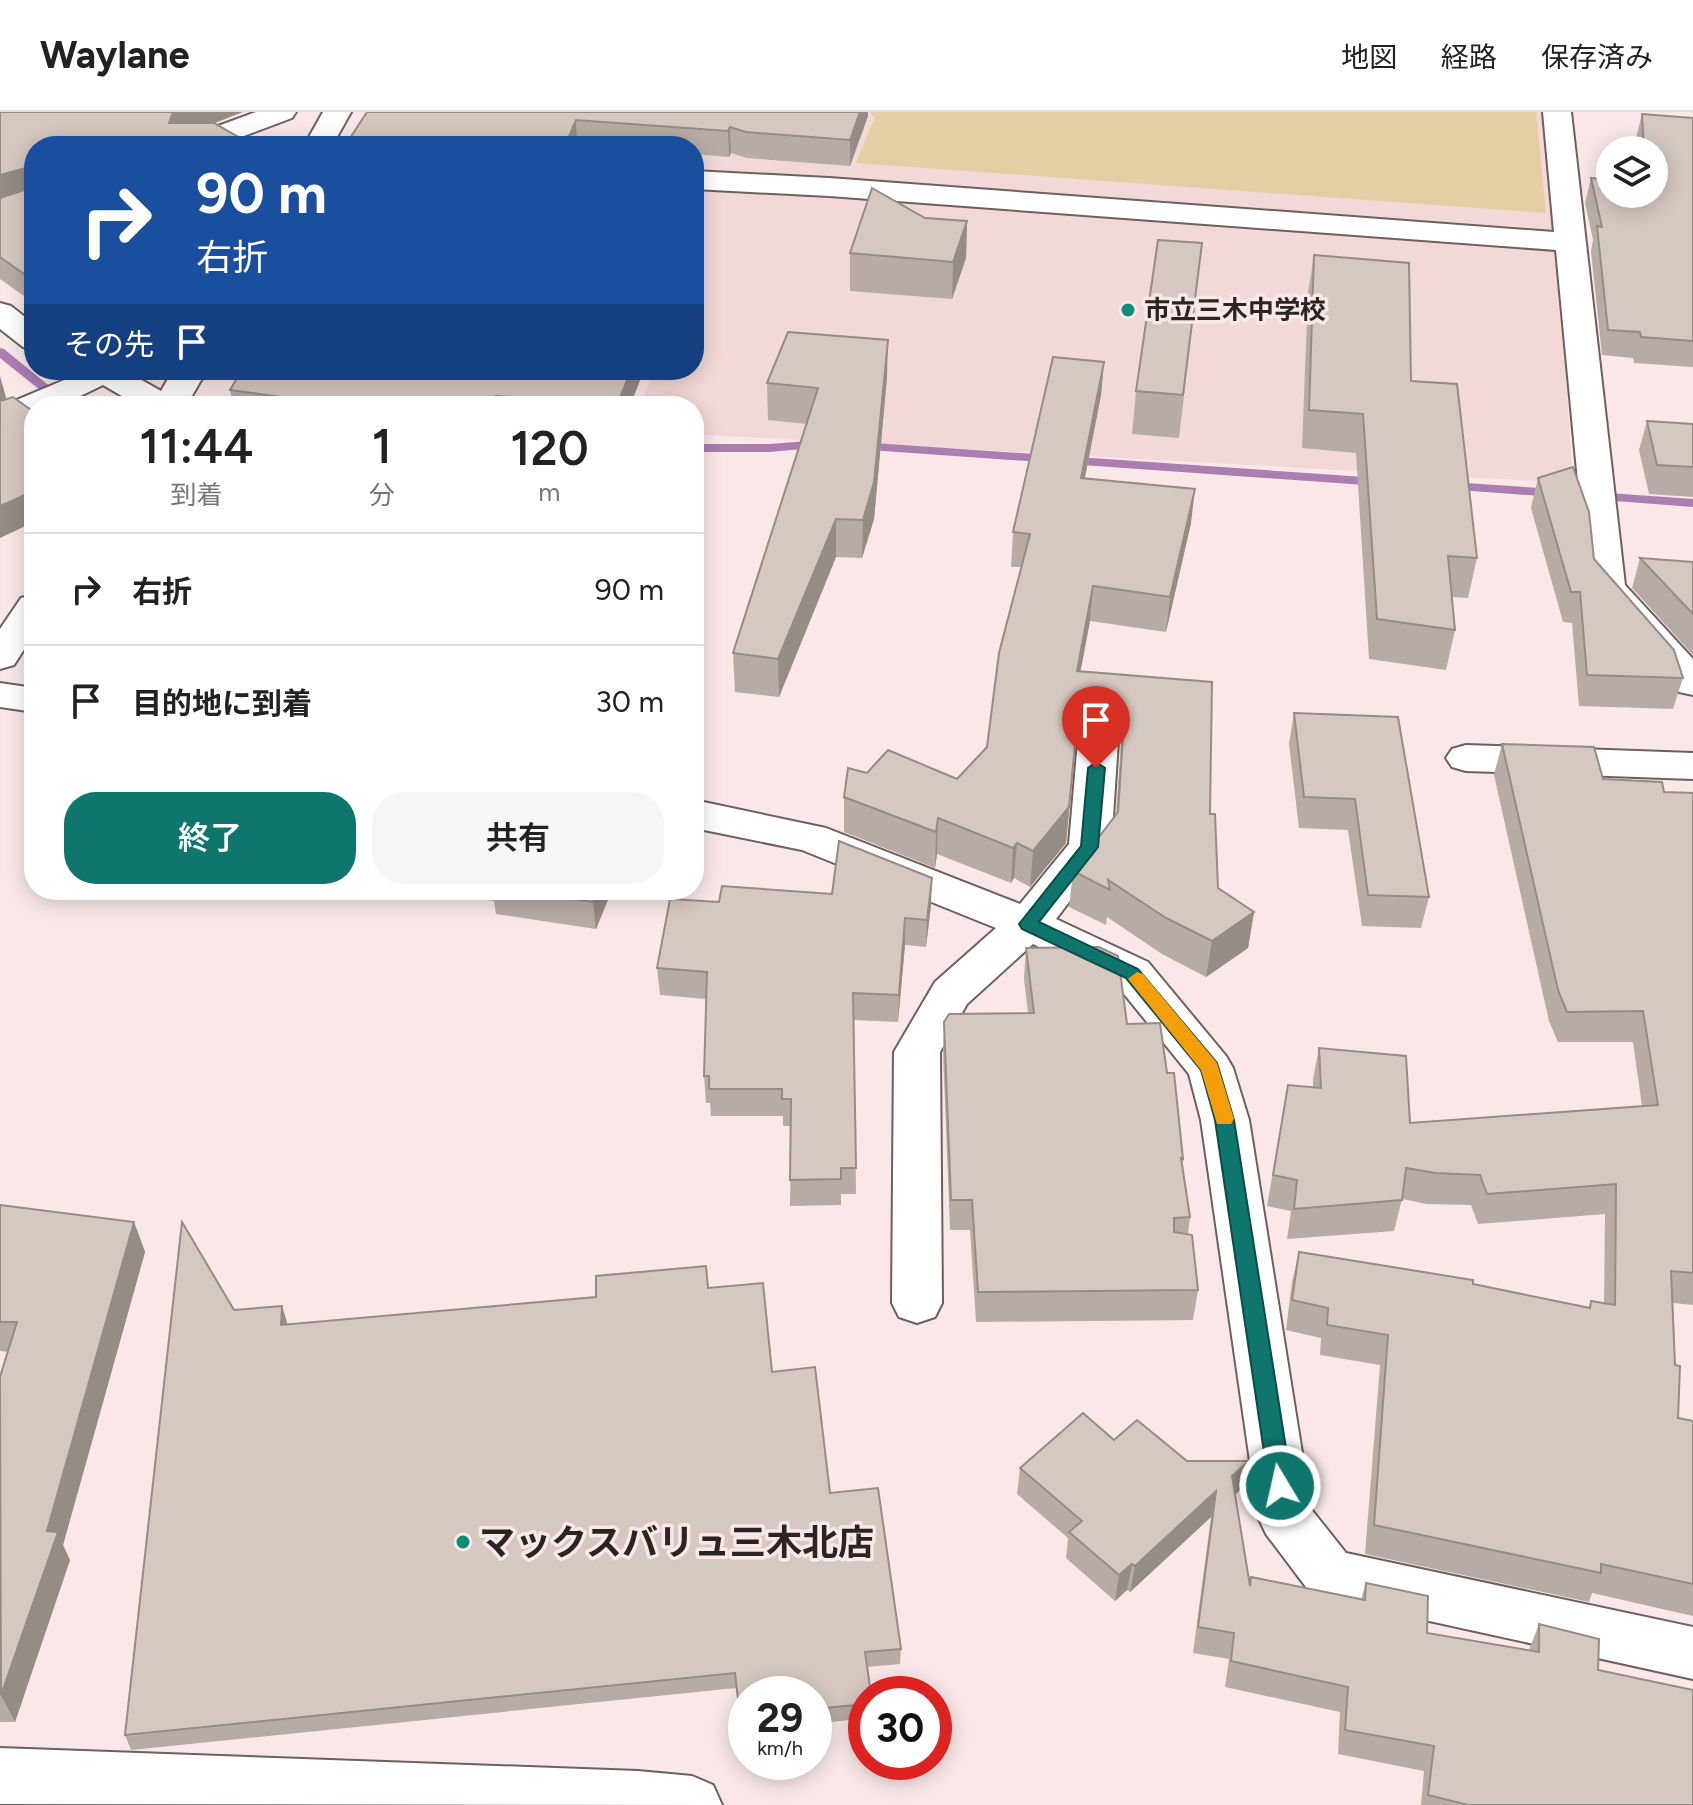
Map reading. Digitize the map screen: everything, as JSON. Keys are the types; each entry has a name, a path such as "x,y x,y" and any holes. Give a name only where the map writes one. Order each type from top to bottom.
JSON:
{"street":[{"path":"217,136 282,112"},
{"path":"1557,112 1607,587 1693,683"},
{"path":"704,181 845,188 1570,242"},
{"path":"0,313 24,332"},
{"path":"44,396 75,380"},
{"path":"105,380 143,396"},
{"path":"0,419 24,407"},
{"path":"0,657 24,621"},
{"path":"0,695 24,699"},
{"path":"917,1303 917,1052 951,993 1028,924 1090,847 1098,741"},
{"path":"1466,758 1693,766"},
{"path":"704,816 811,838 1028,924 1132,973 1210,1068 1225,1120 1285,1517 1329,1574 1693,1653"},
{"path":"0,1776 638,1800 692,1805"}],"shaded area":[{"name":"市立三木中学校","path":"561,112 1543,112 1558,249 1573,483 704,435 704,396 644,396 650,380 704,380 704,136 552,136"},
{"path":"870,112 1536,112 1546,213 856,163 875,117"}],"building":[{"path":"0,112 173,112 169,123 214,123 237,136 24,136 24,168 0,175"},
{"path":"367,112 860,112 850,140 746,132 730,127 728,131 576,120 569,136 351,136"},
{"path":"1642,114 1693,118 1693,341 1641,337 1640,332 1608,330 1597,226 1602,227 1598,208 1668,208 1668,136 1643,136"},
{"path":"1591,178 1596,179 1596,200"},
{"path":"872,188 925,218 967,221 953,262 850,253"},
{"path":"24,190 24,274 0,257 0,198"},
{"path":"1158,240 1202,243 1183,395 1136,391"},
{"path":"1314,255 1409,263 1411,381 1457,384 1477,558 1448,556 1455,630 1377,619 1363,414 1309,410"},
{"path":"788,332 888,340 874,482 863,520 836,519 778,659 733,653 818,388 767,383"},
{"path":"1053,357 1104,362 1081,478 1195,489 1170,597 1093,586 1077,671 1212,682 1210,814 1215,814 1218,888 1254,912 1212,941 1166,918 1108,880 1110,890 1073,871 1118,812 1125,706 1116,694 1101,690 1086,694 1079,704 1069,807 1033,851 1017,843 1013,848 938,818 936,832 844,797 848,768 867,773 888,750 957,779 987,747 999,653 1030,534 1013,532"},
{"path":"236,380 627,380 621,396 274,396 230,390"},
{"path":"13,397 24,405 24,495 0,506 0,401"},
{"path":"1647,421 1693,424 1693,467 1657,465"},
{"path":"1573,467 1589,512 1594,559 1674,650 1683,678 1587,675 1580,592 1571,592 1538,478"},
{"path":"1640,558 1693,562 1693,614"},
{"path":"1294,713 1398,717 1429,897 1368,895 1355,799 1304,797"},
{"path":"1502,744 1594,747 1603,779 1662,782 1664,792 1693,793 1693,1273 1671,1271 1675,1365 1680,1366 1678,1418 1693,1421 1693,1584 1601,1564 1601,1573 1374,1525 1388,1335 1327,1325 1328,1308 1292,1300 1299,1252 1473,1280 1473,1284 1590,1308 1591,1301 1615,1305 1616,1184 1487,1194 1480,1175 1406,1168 1402,1200 1294,1209 1297,1180 1273,1175 1288,1085 1321,1088 1319,1048 1406,1056 1410,1123 1658,1105 1643,1011 1567,1012 1558,990"},
{"path":"839,841 932,878 927,920 905,918 899,995 853,993 856,1168 841,1168 841,1179 790,1180 791,1099 782,1099 782,1089 709,1089 709,1076 704,1076 707,972 657,968 670,900 719,902 722,886 832,894"},
{"path":"1099,947 1118,956 1127,1024 1160,1023 1167,1073 1174,1073 1181,1158 1190,1217 1174,1218 1174,1232 1192,1235 1198,1290 978,1292 972,1200 951,1200 944,1022 949,1014 1034,1013 1026,948"},
{"path":"0,1205 134,1222 47,1531 58,1532 1,1695 0,1377 17,1322 0,1322"},
{"path":"182,1222 234,1310 282,1306 281,1325 596,1297 596,1276 706,1266 708,1288 763,1283 772,1372 815,1367 830,1493 878,1488 901,1649 865,1652 868,1676 848,1676 848,1706 832,1707 832,1676 735,1676 735,1673 125,1735"},
{"path":"1083,1413 1114,1440 1137,1420 1187,1461 1249,1461 1232,1476 1250,1586 1251,1577 1365,1600 1366,1583 1428,1596 1427,1633 1539,1652 1539,1624 1599,1639 1598,1670 1693,1690 1693,1805 1468,1805 1428,1795 1434,1746 1345,1730 1348,1687 1231,1661 1234,1633 1198,1627 1216,1491 1135,1566 1132,1564 1119,1575 1069,1532 1082,1521 1020,1468"}],"waterway":[{"path":"0,352 24,371"},
{"path":"35,380 55,396"},
{"path":"704,448 820,444"},
{"path":"859,446 1379,482"},
{"path":"1450,486 1555,493"},
{"path":"1594,496 1693,503"}],"slow traffic":[{"path":"1137,979 1210,1068 1224,1119"}],"place":[{"name":"市立三木中学校","path":"1128,310"},
{"name":"マックスバリュ三木北店","path":"463,1542"}],"route":[{"path":"1096,768 1090,847 1028,924 1132,973 1210,1068 1225,1120 1280,1486"}]}
